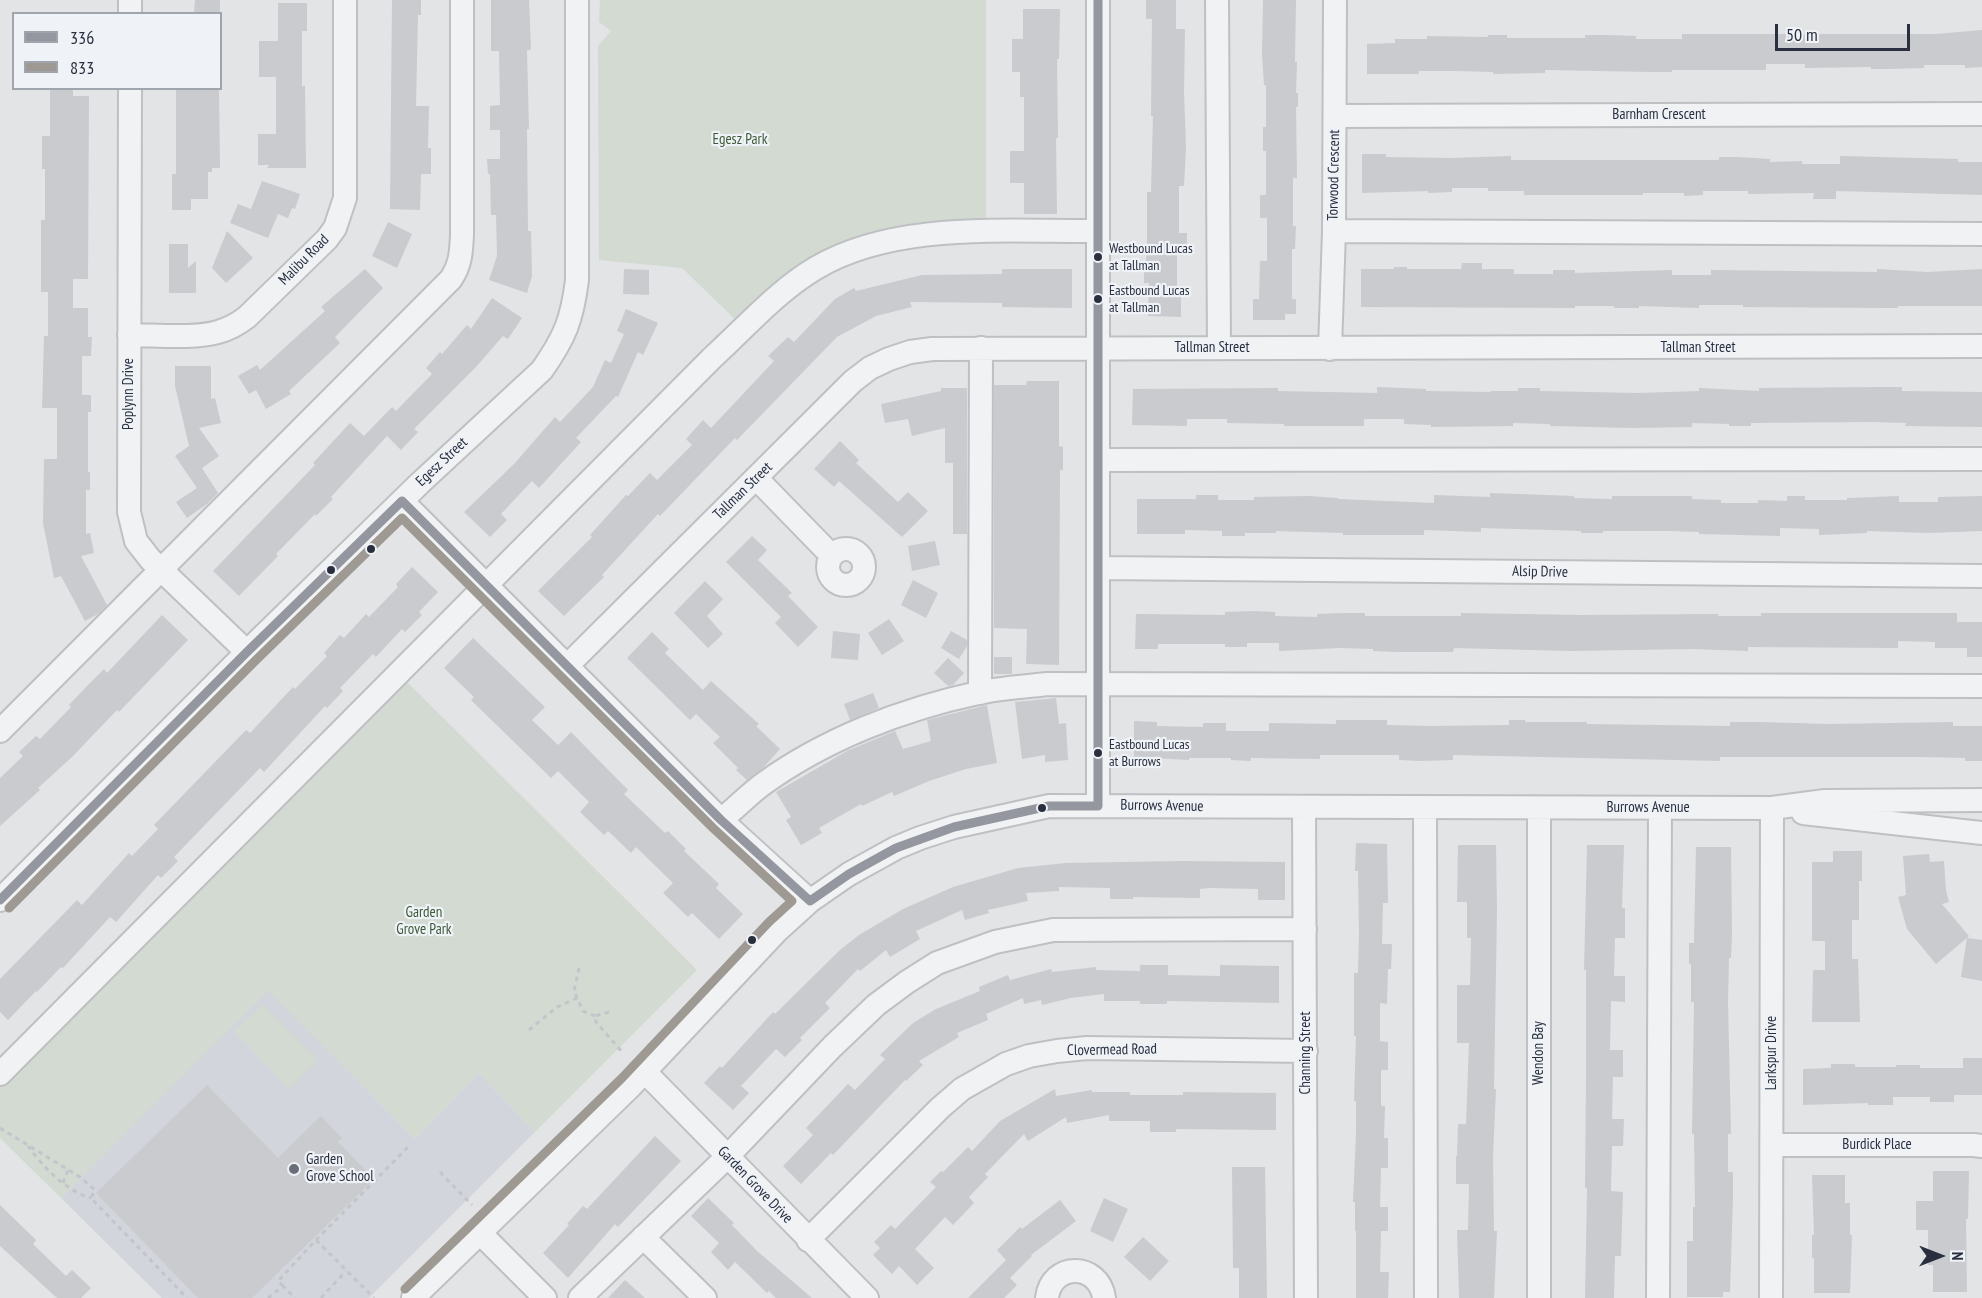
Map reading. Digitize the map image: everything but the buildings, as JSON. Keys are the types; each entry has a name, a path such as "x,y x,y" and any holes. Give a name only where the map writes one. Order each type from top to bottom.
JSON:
{"street":[{"name":"Malibu Road","path":"129,336 218,333 233,327 247,317 335,228 345,198 345,0"},
{"path":"0,731 451,279 460,263 462,235 462,0"},
{"name":"Egesz Street","path":"3,890 402,501 542,370 557,348 574,309 577,280 577,0"},
{"path":"1098,0 1098,806"},
{"path":"1217,0 1219,347"},
{"name":"Torwood Crescent","path":"1330,349 1334,231 1335,0"},
{"name":"Poplynn Drive","path":"130,90 129,512 136,541 162,570 247,652"},
{"name":"Barnham Crescent","path":"1335,117 1982,114"},
{"path":"0,1074 712,358 783,292 815,268 847,253 914,235 954,232 1098,231"},
{"path":"1334,231 1982,234"},
{"name":"Tallman Street","path":"567,666 853,381 870,368 910,352 981,348 1982,346"},
{"path":"980,693 981,348"},
{"path":"1098,460 1982,459"},
{"path":"757,479 831,555"},
{"path":"402,501 721,820 810,901"},
{"name":"Alsip Drive","path":"1098,568 1982,576"},
{"path":"721,820 763,784 804,759 879,723 926,706 980,693 1047,684 1982,686"},
{"name":"Burrows Avenue","path":"414,1298 644,1071 778,930 810,901 849,874 896,848 954,827 1049,806 1772,808 1825,801 1982,800"},
{"name":"Channing Street","path":"1304,808 1306,1298"},
{"path":"1425,808 1426,1298"},
{"name":"Wendon Bay","path":"1539,808 1539,1298"},
{"path":"1658,1298 1660,808"},
{"name":"Burrows Avenue","path":"1772,808 1821,816 1982,833"},
{"name":"Larkspur Drive","path":"1772,808 1772,1298"},
{"path":"580,1298 727,1156 832,1047 876,1005 937,963 969,950 1004,940 1053,930 1305,929"},
{"name":"Clovermead Road","path":"808,1240 940,1108 962,1089 1006,1064 1029,1056 1087,1048 1306,1050"},
{"name":"Garden Grove Drive","path":"644,1071 867,1298"},
{"name":"Burdick Place","path":"1772,1145 1974,1144 1982,1146"},
{"path":"480,1233 545,1298"},
{"path":"644,1237 705,1298"},
{"path":"1047,1298 1049,1288 1056,1278 1074,1270 1094,1277 1103,1291 1104,1298"}],"path":[{"path":"579,968 574,991 583,1011 595,1016 609,1012"},
{"path":"529,1030 557,1007 577,998"},
{"path":"595,1016 596,1022 623,1053"},
{"path":"0,1128 80,1177 94,1190 91,1198"},
{"path":"295,1298 278,1281 411,1144"},
{"path":"27,1145 37,1160 63,1183 74,1192 91,1198 187,1298"},
{"path":"63,1183 68,1170"},
{"path":"440,1172 472,1204"},
{"path":"316,1240 374,1298"},
{"path":"321,1298 346,1271"},
{"path":"268,1298 282,1286"}],"shaded area":[{"name":"Garden Grove School","path":"268,990 415,1139 479,1073 535,1132 369,1298 162,1298 61,1198"}],"green space":[{"name":"Egesz Park","path":"600,0 986,0 986,225 906,227 740,324 682,268 599,260 598,46 611,31 599,22"},
{"name":"Garden Grove Park","path":"407,682 697,970 535,1132 479,1073 415,1139 268,991 61,1198 0,1138 0,1087"},
{"path":"263,1004 318,1060 289,1089 234,1031"}],"transit line":[{"name":"336","path":"1098,0 1098,806"},
{"name":"336","path":"402,501 721,820 810,901"},
{"name":"336","path":"0,900 247,652 402,501"},
{"name":"833","path":"9,908 255,661 402,518 713,828 792,901 769,922 622,1078 405,1289"},
{"name":"336","path":"810,901 849,874 896,848 954,827 1049,806 1098,806"}],"place":[{"name":"Westbound Lucas at Tallman","path":"1098,257"},
{"name":"Eastbound Lucas at Tallman","path":"1098,299"},
{"name":"Eastbound Lucas at Burrows","path":"1098,753"},
{"name":"Garden Grove School","path":"294,1169"}]}
